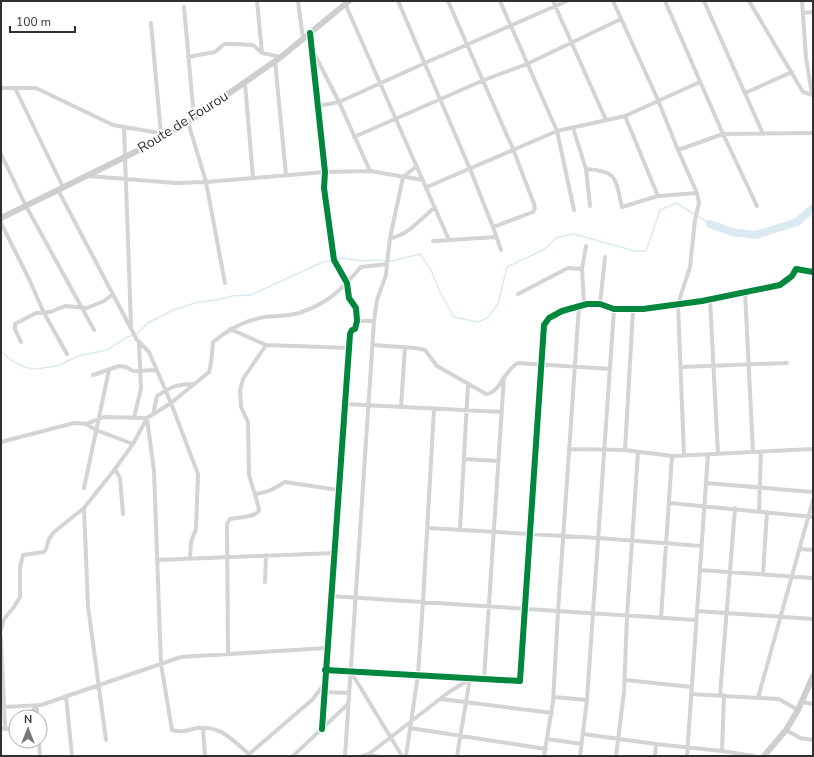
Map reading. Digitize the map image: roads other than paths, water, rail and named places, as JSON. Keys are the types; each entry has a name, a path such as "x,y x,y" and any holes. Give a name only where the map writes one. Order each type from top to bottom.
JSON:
{"main road":[{"name":"Route de Fourou","path":"1,218 125,157 161,136 168,135 281,57 346,2"},
{"path":"764,756 786,730 802,702 813,676"}],"street":[{"path":"257,1 262,53"},
{"path":"298,1 303,39"},
{"path":"398,1 470,169 493,227 500,250"},
{"path":"448,1 514,149 535,208 533,212 493,227"},
{"path":"500,1 557,131 574,210"},
{"path":"553,1 606,120"},
{"path":"318,106 338,102 567,1"},
{"path":"613,1 658,100 699,202 694,220 690,267 678,304 684,456"},
{"path":"664,1 723,134 757,206"},
{"path":"704,1 763,134"},
{"path":"749,1 803,92 813,95 806,58 802,1"},
{"path":"346,2 449,240"},
{"path":"184,7 191,120 206,182 225,283"},
{"path":"803,13 813,12"},
{"path":"354,137 484,80 527,64 621,19"},
{"path":"1,88 36,88 113,125 161,136 151,23"},
{"path":"310,33 325,172 324,188 334,260 347,283 349,298 356,308 357,321 356,329 352,330 350,334 330,596 322,729"},
{"path":"188,57 215,52 224,44 253,45 262,53 281,57"},
{"path":"312,49 370,172"},
{"path":"275,61 286,175"},
{"path":"745,94 792,72"},
{"path":"427,187 557,131 625,116 700,82"},
{"path":"245,83 253,178"},
{"path":"16,88 60,189 132,330 139,342 149,352 171,403 198,474 196,529 191,542 190,558"},
{"path":"625,116 658,196"},
{"path":"124,127 132,330"},
{"path":"572,128 586,169 590,206"},
{"path":"678,150 723,134 813,133"},
{"path":"1,154 26,206 94,330"},
{"path":"345,756 374,321 377,300 386,276 390,238 403,177 417,166"},
{"path":"586,169 601,170 612,175 616,183 622,207 658,196 696,193"},
{"path":"86,176 175,183 206,182 325,172 370,172 423,180"},
{"path":"390,238 397,237 405,233 435,207"},
{"path":"1,223 44,313 67,354"},
{"path":"433,241 496,237"},
{"path":"584,305 582,269 586,246"},
{"path":"600,304 605,257"},
{"path":"1,630 4,619 20,597 20,568 24,555 44,552 49,539 54,532 84,508 115,469 133,444 147,418 171,403 209,372 213,342 230,329 249,320 297,314 315,307 335,295 361,267 387,264"},
{"path":"518,294 568,268 582,269"},
{"path":"326,670 520,682 544,325 549,318 584,305 600,304 614,309 633,310 710,299 780,285 792,276 796,269 813,272"},
{"path":"746,292 753,452"},
{"path":"21,342 15,329 15,324 36,313 50,312 65,306 87,308 98,304 113,294"},
{"path":"710,299 718,454"},
{"path":"544,756 554,697 558,612 579,306"},
{"path":"580,756 587,700 614,309"},
{"path":"626,450 633,310"},
{"path":"357,321 374,321"},
{"path":"230,329 266,345 349,348"},
{"path":"134,418 142,388 139,342"},
{"path":"228,654 226,524 230,519 256,514 259,511 249,475 248,422 241,407 240,391 243,379 266,345"},
{"path":"373,345 425,350 437,366 486,394 490,394 513,366 518,363 610,369"},
{"path":"401,407 405,347"},
{"path":"681,367 787,363"},
{"path":"93,375 119,366 141,372 156,370"},
{"path":"84,488 109,370"},
{"path":"484,679 504,377"},
{"path":"153,414 157,396 165,390 171,386 193,384"},
{"path":"460,530 468,384"},
{"path":"345,404 502,412"},
{"path":"406,756 418,675 434,409"},
{"path":"1,442 74,423 86,424 104,417 147,418"},
{"path":"147,418 154,471 161,664 172,730 179,732 210,728 224,733 248,755 313,699 325,682"},
{"path":"86,424 96,430 133,444"},
{"path":"569,449 626,450 672,456 813,449"},
{"path":"616,756 625,680 627,616 638,452"},
{"path":"759,511 761,452"},
{"path":"687,756 708,454"},
{"path":"661,618 672,456"},
{"path":"464,459 499,461"},
{"path":"115,469 120,478 122,514"},
{"path":"255,494 269,492 285,482 338,490"},
{"path":"706,482 813,492"},
{"path":"758,698 799,549 811,517 813,500"},
{"path":"670,502 811,517"},
{"path":"84,508 88,606 106,740"},
{"path":"722,751 722,695 726,613 735,508"},
{"path":"763,574 767,512"},
{"path":"428,528 632,540 701,546"},
{"path":"799,549 813,550"},
{"path":"157,560 334,552"},
{"path":"265,582 266,555"},
{"path":"700,570 813,578"},
{"path":"330,596 696,620"},
{"path":"697,611 813,619"},
{"path":"1,638 4,707 3,729"},
{"path":"4,707 37,705 181,657 327,648"},
{"path":"351,671 402,756"},
{"path":"364,755 391,737 470,678"},
{"path":"457,756 470,678"},
{"path":"625,680 692,687"},
{"path":"318,691 349,693"},
{"path":"691,694 778,699 798,710"},
{"path":"66,696 72,756"},
{"path":"554,697 587,700"},
{"path":"441,699 552,713"},
{"path":"802,702 813,704"},
{"path":"292,756 349,704"},
{"path":"34,709 37,705"},
{"path":"37,705 37,709"},
{"path":"203,728 204,756"},
{"path":"410,728 546,749"},
{"path":"786,730 800,738 813,740"},
{"path":"583,734 754,756"},
{"path":"547,739 582,744"},
{"path":"655,756 656,744"},
{"path":"364,755 376,756"}],"waterway":[{"path":"1,351 11,360 28,368 36,369 56,366 78,356 107,350 127,337 137,334 148,323 173,310 198,302 217,300 232,296 251,295 323,262 343,258 361,261 392,261 420,254 431,270 441,294 454,317 478,322 487,318 498,304 507,267 545,249 556,238 574,234 635,251 646,251 660,210 676,203 710,224"},
{"path":"710,224 732,232 756,235 797,222 813,208"}]}
